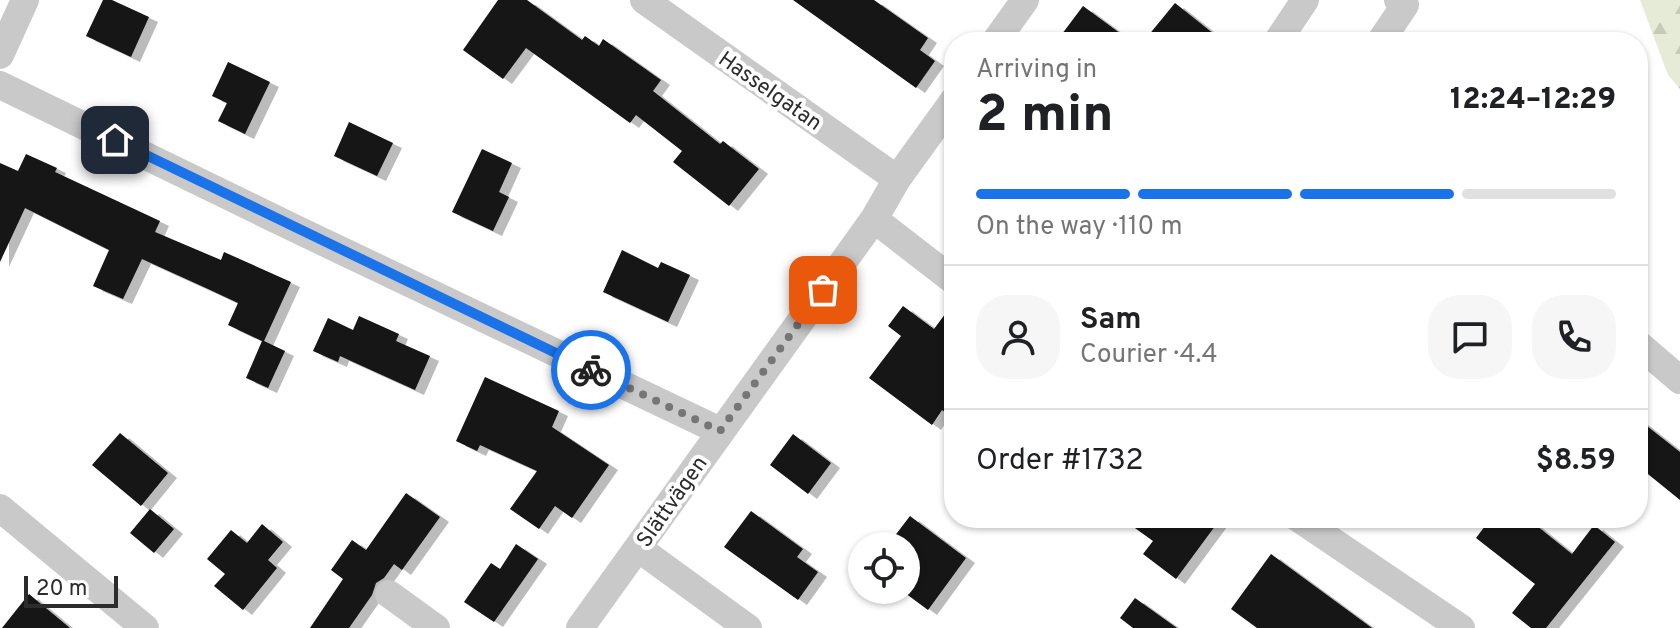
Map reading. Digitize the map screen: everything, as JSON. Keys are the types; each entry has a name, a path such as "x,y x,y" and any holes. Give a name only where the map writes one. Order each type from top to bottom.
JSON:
{"street":[{"path":"0,55 25,0"},
{"name":"Hasselgatan","path":"644,0 897,179"},
{"path":"1002,32 1025,0"},
{"path":"1284,32 1305,0"},
{"path":"1387,32 1405,5 1398,0"},
{"path":"0,85 720,431"},
{"name":"Slättvägen","path":"580,628 874,219 897,179 944,114"},
{"path":"874,219 944,273"},
{"path":"1648,353 1680,380"},
{"path":"0,508 145,628"},
{"path":"1313,528 1461,628"},
{"path":"638,548 748,628"},
{"path":"389,594 436,628"}],"green space":[{"path":"1640,0 1680,0 1680,89 1668,75"}],"building":[{"path":"103,0 112,0 149,17 131,57 86,36"},
{"path":"498,0 527,0 582,40 585,36 599,46 603,39 661,80 653,91 720,144 723,141 759,169 729,206 673,162 682,151 636,115 630,123 526,48 503,79 463,50"},
{"path":"793,0 874,0 928,38 920,50 935,61 916,88"},
{"path":"1175,3 1211,32 1151,32"},
{"path":"1083,6 1118,32 1064,32"},
{"path":"228,62 270,82 245,134 218,121 227,103 212,96"},
{"path":"349,122 393,143 377,176 334,156"},
{"path":"482,149 512,163 499,192 509,197 493,231 452,212"},
{"path":"26,154 57,168 55,172 160,221 155,232 221,260 224,252 291,282 264,341 285,351 268,388 246,378 262,341 228,325 238,303 142,259 123,299 93,286 109,250 25,208 0,262 0,163 18,171"},
{"path":"622,250 658,268 661,262 690,275 668,322 603,292"},
{"path":"903,306 934,329 944,316 944,412 942,410 932,425 869,378 901,336 888,326"},
{"path":"359,316 399,334 396,341 430,356 415,390 340,356 338,362 313,351 328,318 353,330"},
{"path":"485,377 559,411 552,427 609,465 572,518 555,506 539,529 510,509 537,471 480,445 477,451 456,441"},
{"path":"1648,427 1680,452 1680,500 1648,474"},
{"path":"120,433 168,473 141,506 92,465"},
{"path":"793,434 831,463 808,494 770,465"},
{"path":"406,493 440,517 402,570 394,564 376,583 372,595 349,628 310,628 343,579 331,570 352,540 366,550"},
{"path":"150,509 174,529 154,553 130,533"},
{"path":"751,511 803,549 797,557 818,572 798,600 724,547"},
{"path":"910,516 966,558 928,610 920,604 920,532 898,532"},
{"path":"262,524 283,542 268,560 277,568 243,610 214,586 225,574 207,559 231,530 247,543"},
{"path":"1135,528 1214,528 1176,579 1143,554 1153,541"},
{"path":"1484,528 1540,528 1572,554 1592,528 1598,528 1615,542 1546,628 1531,628 1512,613 1535,584 1476,538"},
{"path":"516,544 538,559 494,622 464,602 491,563 500,569"},
{"path":"1271,554 1372,628 1257,628 1231,609"},
{"path":"29,594 70,628 2,628"},
{"path":"1135,598 1177,628 1133,628 1120,618"}],"way so far":[{"path":"591,370 720,431 823,290"}],"route":[{"path":"115,140 591,370"}]}
